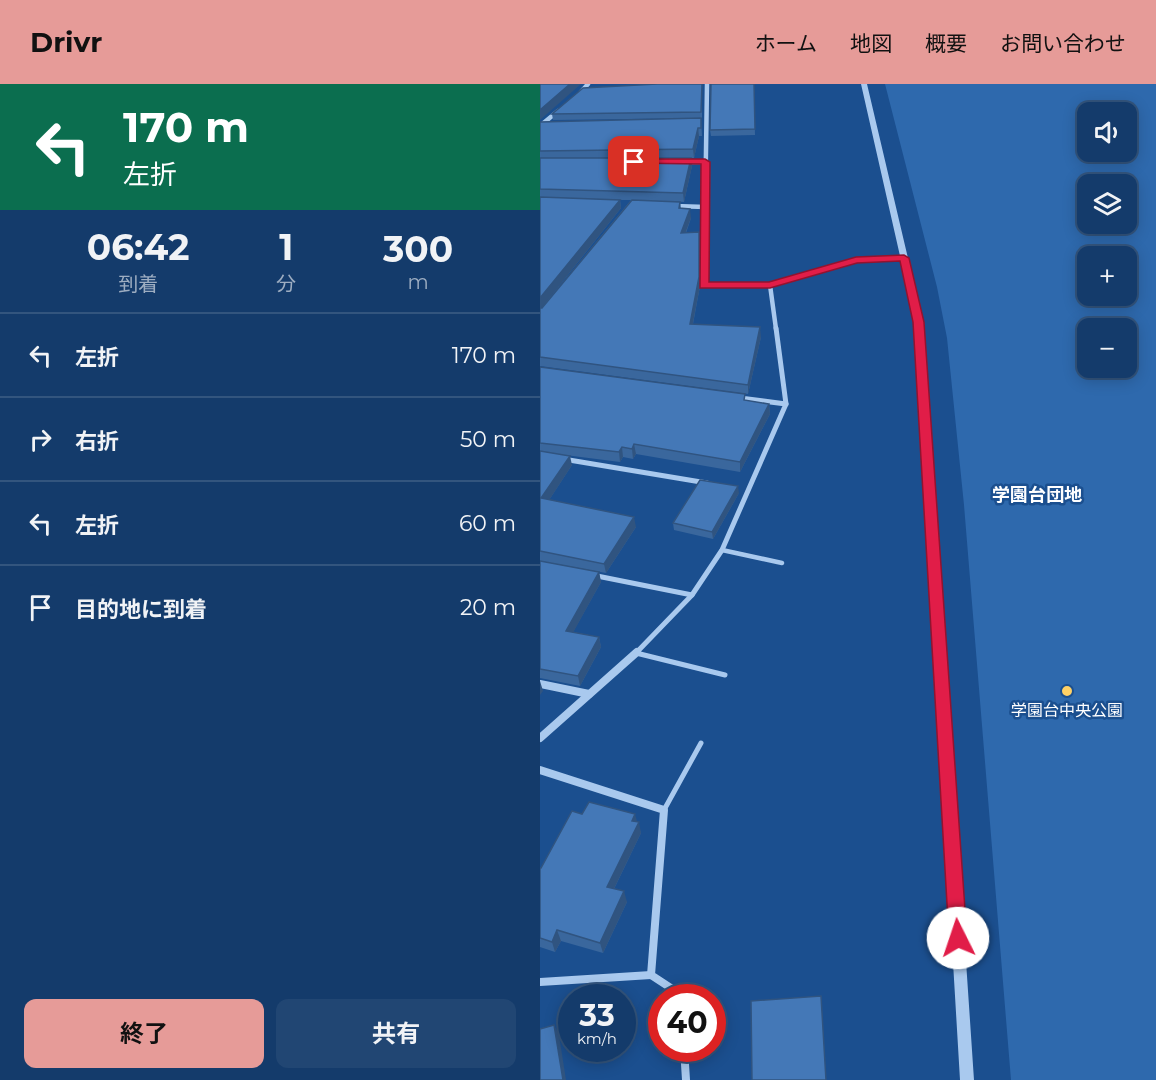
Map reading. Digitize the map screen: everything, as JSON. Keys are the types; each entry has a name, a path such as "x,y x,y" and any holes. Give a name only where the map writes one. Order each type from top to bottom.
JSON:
{"street":[{"path":"576,96 588,84"},
{"path":"707,84 704,285 770,285 856,260 904,258"},
{"path":"864,84 919,322 967,1080"},
{"path":"584,89 595,88"},
{"path":"541,126 559,111"},
{"path":"695,122 707,122"},
{"path":"541,126 553,125"},
{"path":"681,162 705,162"},
{"path":"663,205 706,207"},
{"path":"540,738 636,653 692,595 722,550 786,404 770,285"},
{"path":"732,397 786,404"},
{"path":"552,457 714,484"},
{"path":"737,488 749,490"},
{"path":"587,574 692,595"},
{"path":"540,684 590,694"},
{"path":"540,770 664,810 651,975"},
{"path":"540,982 651,975 665,984"},
{"path":"685,1062 686,1080"}],"lane":[{"path":"722,550 782,564"},
{"path":"636,653 725,675"},
{"path":"664,810 701,743"}],"shaded area":[{"name":"学園台中央公園","path":"885,84 1156,84 1156,1080 1011,1080 964,505 947,338 937,287"}],"building":[{"path":"540,84 570,84 540,110"},
{"path":"702,84 701,112 552,114 583,88"},
{"path":"711,84 754,84 755,129 710,130"},
{"path":"701,118 701,128 698,128 693,149 540,151 540,122"},
{"path":"540,158 691,158 683,193 540,189"},
{"path":"540,197 620,200 540,298"},
{"path":"632,200 680,202 679,208 690,209 681,233 699,232 699,277 690,324 760,327 748,385 540,357 540,308"},
{"path":"540,367 745,394 744,400 769,404 740,462 634,444 632,449 622,447 619,452 540,443"},
{"path":"540,451 570,456 541,498 634,517 604,564 540,551"},
{"path":"700,480 738,486 712,532 673,523"},
{"path":"540,561 599,572 566,631 599,637 578,676 540,669"},
{"path":"589,802 635,814 632,821 639,822 607,887 624,891 600,943 557,930 552,942 540,938 540,868 572,811 582,814"},
{"path":"821,996 826,1080 752,1080 751,1001"},
{"path":"554,1025 558,1062 560,1062 563,1080 540,1080 540,1029"}],"place":[{"name":"学園台中央公園","path":"1067,691"}],"district":[{"name":"学園台団地","path":"1037,495"}],"route":[{"path":"634,162 705,162 704,285 770,285 856,260 904,258 919,322 958,938"}]}
